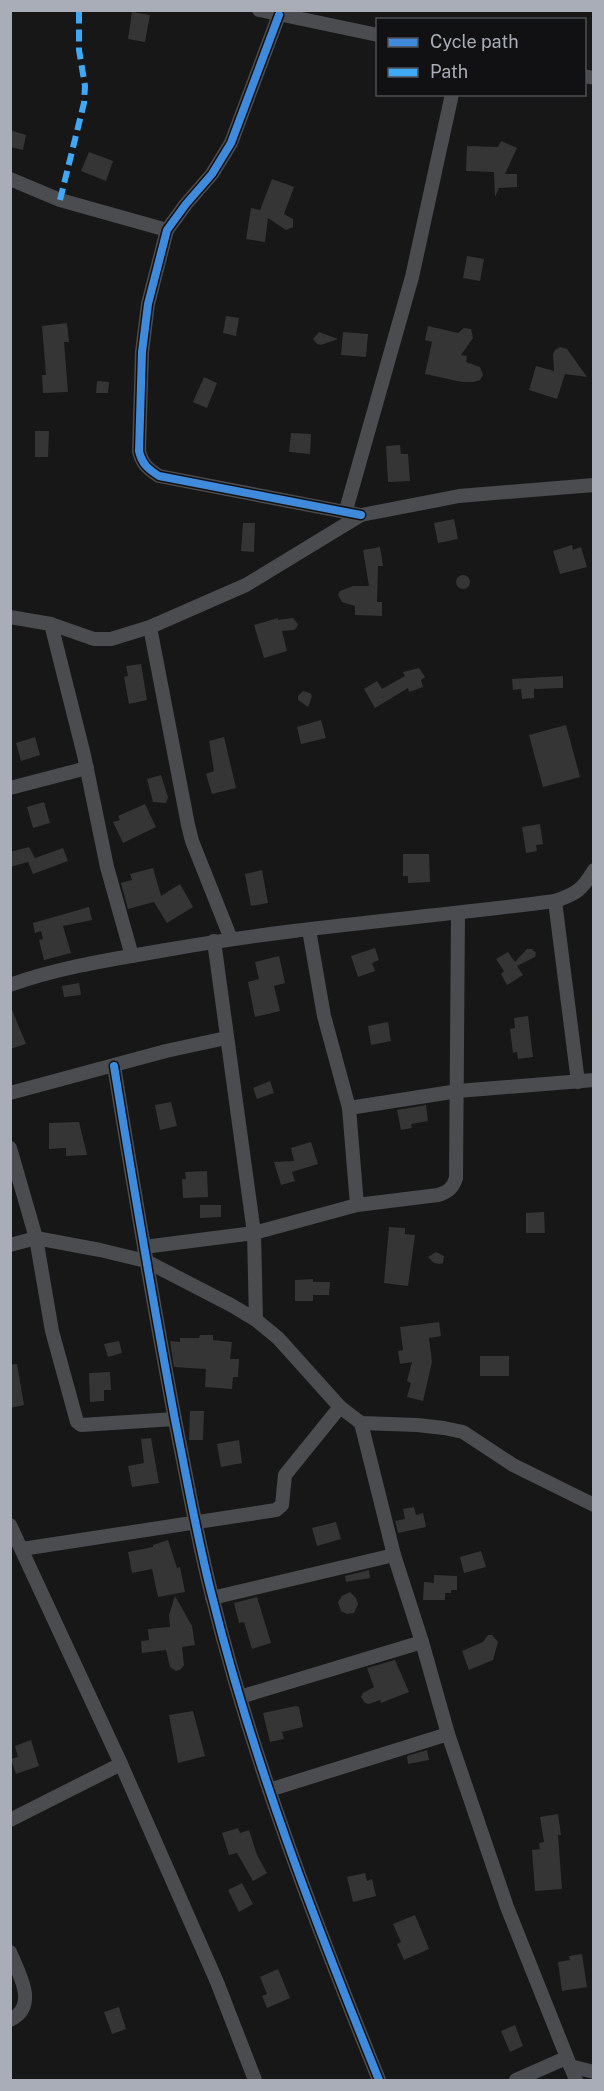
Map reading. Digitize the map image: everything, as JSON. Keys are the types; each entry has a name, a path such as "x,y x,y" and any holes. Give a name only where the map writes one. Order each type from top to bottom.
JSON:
{"street":[{"path":"259,10 376,35"},
{"path":"279,15 231,143 212,174 167,230 148,304 142,352 139,451 142,461 149,470 159,476 346,510 361,515"},
{"path":"346,510 412,277 452,96"},
{"path":"10,179 60,200 167,230"},
{"path":"10,617 51,624 94,639 111,639 150,627 246,585 361,515 459,495 594,485"},
{"path":"51,624 87,768 107,867 132,956"},
{"path":"150,627 192,841 231,939"},
{"path":"10,788 87,768"},
{"path":"10,985 31,977 214,941 555,901 572,895 584,886 594,870"},
{"path":"555,901 578,1082"},
{"path":"10,1245 36,1238 100,1250 145,1254 254,1233 357,1205 447,1192 454,1186 456,1178 458,914"},
{"path":"309,930 324,1016 349,1108 357,1205"},
{"path":"214,941 254,1233 256,1320"},
{"path":"10,1093 166,1051 226,1038"},
{"path":"114,1066 175,1419 212,1598 269,1790 319,1932 378,2080"},
{"path":"349,1108 458,1091 594,1080"},
{"path":"10,1148 36,1238 52,1331 77,1422 81,1425 175,1419"},
{"path":"145,1254 256,1320 278,1338 340,1407 361,1423 417,1425 463,1432 513,1465 594,1505"},
{"path":"22,1549 195,1524 279,1508 282,1505 285,1475 340,1407"},
{"path":"361,1423 394,1555 448,1734 507,1907 576,2080"},
{"path":"10,1525 121,1764 217,1983 255,2080"},
{"path":"212,1598 394,1555"},
{"path":"240,1697 422,1642"},
{"path":"269,1790 448,1734"},
{"path":"10,1820 121,1764"},
{"path":"10,1952 25,1989 26,2000 18,2017 10,2020"},
{"path":"516,2080 568,2062 594,2072"}],"building":[{"path":"132,12 150,15 145,42 128,39"},
{"path":"10,130 26,135 23,150 10,147"},
{"path":"501,141 517,148 505,174 517,174 517,187 499,188 495,197 494,172 466,171 467,146 498,147"},
{"path":"89,152 113,161 106,181 81,171"},
{"path":"272,179 294,187 284,214 293,219 293,227 286,230 268,218 265,242 246,239 251,208 260,210"},
{"path":"467,256 484,259 480,281 463,278"},
{"path":"226,316 239,318 236,336 223,333"},
{"path":"67,323 69,342 64,342 68,392 43,393 42,375 46,375 42,326"},
{"path":"428,326 458,333 464,328 471,329 473,338 461,355 467,356 466,362 480,367 483,375 480,380 462,382 425,374 432,342 425,340"},
{"path":"319,332 338,339 321,345 317,344 313,339"},
{"path":"343,332 368,334 366,357 341,355"},
{"path":"560,347 567,349 587,377 565,374 557,399 529,390 536,366 554,371 553,354"},
{"path":"204,377 217,383 207,408 193,402"},
{"path":"97,381 109,382 108,393 96,393"},
{"path":"35,431 49,431 48,457 35,457"},
{"path":"291,433 311,434 310,454 289,452"},
{"path":"400,445 401,454 408,454 410,481 388,482 386,446"},
{"path":"454,519 458,539 438,543 434,523"},
{"path":"243,523 255,523 254,552 241,551"},
{"path":"572,545 573,550 581,547 587,567 560,574 553,551"},
{"path":"380,547 383,566 378,566 377,602 382,602 382,616 355,615 355,606 342,602 338,595 340,591 353,586 369,586 363,550"},
{"path":"460,575 466,575 470,582 466,589 460,589 456,585 456,579"},
{"path":"278,618 278,620 293,618 298,624 297,627 294,630 282,631 287,651 264,658 254,625"},
{"path":"141,664 147,700 129,704 124,677 128,676 126,666"},
{"path":"419,668 425,677 421,680 423,687 409,692 408,688 375,708 364,689 377,681 382,689 405,676 403,672"},
{"path":"563,676 563,688 534,689 534,698 522,699 521,689 513,690 512,679"},
{"path":"303,691 312,696 308,707 298,700 298,696"},
{"path":"321,720 326,738 301,744 297,727"},
{"path":"566,725 580,777 543,787 529,735"},
{"path":"35,737 40,755 21,761 16,743"},
{"path":"224,737 236,788 212,794 206,774 214,771 209,741"},
{"path":"161,775 168,797 166,803 153,802 147,779"},
{"path":"44,802 50,823 33,828 27,807"},
{"path":"145,804 156,827 123,843 113,822 120,820 118,816"},
{"path":"540,824 543,844 536,845 537,851 526,853 522,827"},
{"path":"29,847 35,858 63,848 68,861 33,874 28,862 10,867 10,852"},
{"path":"403,854 429,854 430,882 408,883 408,876 403,876"},
{"path":"153,868 161,896 180,884 193,907 167,923 154,902 128,909 121,883 132,880 130,874"},
{"path":"262,870 268,903 251,906 245,874"},
{"path":"89,907 92,920 63,926 71,953 44,960 39,940 43,939 41,931 35,933 33,923"},
{"path":"375,948 379,960 372,963 375,971 358,977 351,956"},
{"path":"527,949 532,949 536,953 535,957 517,966 523,975 507,985 501,974 504,971 496,959 508,952 515,962"},
{"path":"279,956 285,983 274,986 280,1011 255,1017 248,982 259,979 255,962"},
{"path":"79,983 81,995 64,997 62,986"},
{"path":"10,1005 26,1044 10,1049"},
{"path":"528,1016 533,1057 518,1059 517,1052 513,1053 510,1029 515,1028 514,1018"},
{"path":"388,1022 391,1041 371,1045 368,1026"},
{"path":"270,1081 274,1093 257,1099 253,1088"},
{"path":"171,1102 177,1126 160,1130 155,1105"},
{"path":"426,1105 428,1121 411,1124 412,1128 401,1130 397,1110"},
{"path":"79,1122 87,1155 66,1156 66,1148 49,1149 49,1123"},
{"path":"311,1142 318,1164 292,1172 295,1181 281,1185 274,1162 294,1161 291,1148"},
{"path":"207,1171 208,1197 183,1198 182,1179 186,1179 185,1172"},
{"path":"200,1205 221,1205 221,1217 200,1218"},
{"path":"544,1212 545,1233 526,1233 526,1213"},
{"path":"389,1227 405,1228 405,1234 415,1235 408,1286 384,1283"},
{"path":"436,1252 444,1256 443,1263 434,1263 428,1257"},
{"path":"313,1279 313,1282 330,1282 329,1295 313,1295 313,1301 295,1301 295,1280"},
{"path":"439,1322 441,1336 429,1338 432,1362 423,1401 407,1397 411,1383 407,1381 412,1362 400,1364 398,1351 403,1350 400,1327"},
{"path":"200,1335 213,1335 213,1340 232,1342 230,1359 239,1359 238,1377 233,1377 232,1389 205,1387 206,1369 174,1367 170,1341 180,1342 180,1338 199,1338"},
{"path":"119,1341 122,1353 108,1357 104,1344"},
{"path":"480,1356 509,1356 509,1376 480,1376"},
{"path":"17,1364 24,1405 10,1408 10,1365"},
{"path":"110,1372 111,1390 104,1390 104,1401 90,1402 89,1373"},
{"path":"190,1411 204,1411 203,1440 189,1440"},
{"path":"151,1438 159,1483 132,1487 128,1466 144,1463 141,1439"},
{"path":"239,1440 242,1463 221,1467 217,1444"},
{"path":"414,1507 416,1515 423,1513 426,1527 398,1533 395,1521 405,1519 403,1509"},
{"path":"336,1522 341,1539 317,1546 312,1528"},
{"path":"168,1540 177,1568 180,1567 185,1592 158,1597 152,1569 132,1573 128,1552 153,1547 153,1545"},
{"path":"481,1551 486,1567 464,1573 460,1557"},
{"path":"369,1570 370,1578 346,1582 345,1576"},
{"path":"434,1575 457,1576 457,1590 445,1593 445,1600 423,1600 424,1582 434,1583"},
{"path":"350,1592 358,1604 354,1613 347,1614 341,1611 338,1602 342,1596"},
{"path":"175,1596 192,1626 195,1645 182,1647 184,1665 176,1671 170,1667 166,1650 142,1653 141,1641 149,1640 148,1629 170,1627 169,1615"},
{"path":"257,1597 271,1643 252,1649 244,1622 239,1623 234,1603"},
{"path":"488,1635 492,1635 498,1642 493,1660 469,1670 462,1651 483,1642"},
{"path":"395,1660 409,1692 381,1703 380,1700 365,1703 361,1697 363,1693 374,1687 367,1668"},
{"path":"299,1707 303,1727 282,1732 284,1739 270,1742 263,1713"},
{"path":"193,1711 205,1756 178,1763 169,1715"},
{"path":"31,1740 39,1766 16,1774 11,1759 18,1757 15,1746"},
{"path":"427,1750 429,1760 408,1764 407,1756"},
{"path":"558,1814 561,1835 558,1835 562,1889 535,1891 532,1850 540,1849 539,1843 544,1842 540,1817"},
{"path":"238,1828 240,1833 249,1830 257,1855 267,1873 253,1881 237,1853 229,1855 222,1833"},
{"path":"365,1873 367,1881 372,1879 376,1896 353,1902 347,1877"},
{"path":"242,1883 253,1904 239,1912 228,1890"},
{"path":"415,1915 429,1949 404,1960 397,1944 401,1942 393,1924"},
{"path":"582,1954 587,1987 562,1991 558,1962 570,1960 569,1956"},
{"path":"278,1969 290,1998 267,2008 262,1996 267,1994 260,1977"},
{"path":"119,2007 126,2029 112,2034 104,2012"},
{"path":"515,2025 523,2046 510,2052 501,2031"}],"marked path":[{"path":"60,200 84,103 85,86 79,50 79,10"}],"cycle path":[{"path":"279,15 231,143 212,174 167,230 148,304 142,352 139,451 146,466 159,476 361,515"},
{"path":"114,1066 175,1420 197,1530 228,1658 287,1841 379,2080"}]}
